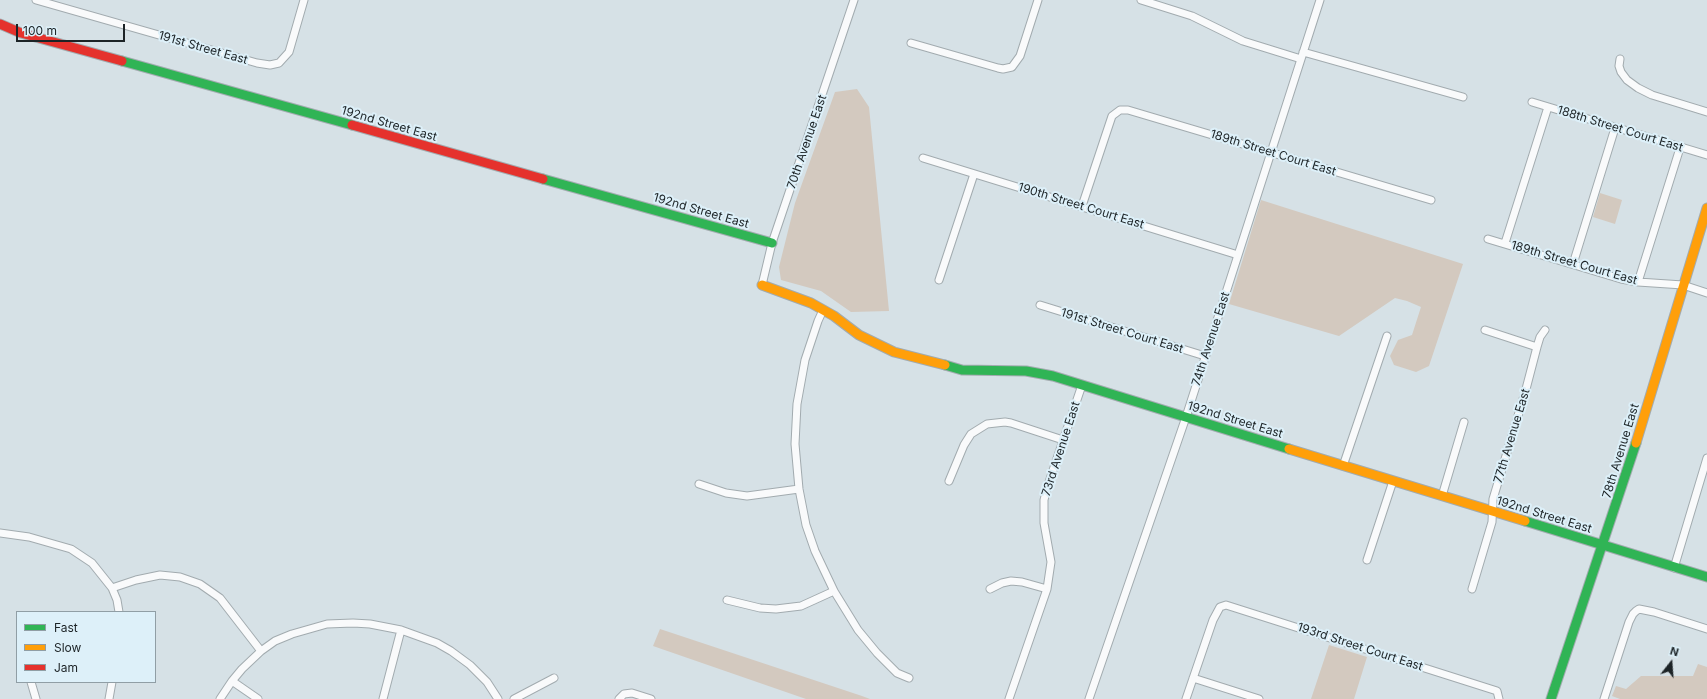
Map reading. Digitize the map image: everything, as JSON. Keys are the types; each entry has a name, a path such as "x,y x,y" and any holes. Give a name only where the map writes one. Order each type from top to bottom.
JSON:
{"street":[{"name":"191st Street East","path":"36,0 257,63 270,65 279,63 289,52 304,0"},
{"name":"70th Avenue East","path":"762,286 772,244 854,0"},
{"path":"911,42 998,68 1008,68 1015,64 1020,56 1038,0"},
{"path":"1141,0 1192,16 1244,41 1301,59"},
{"name":"74th Avenue East","path":"1089,699 1186,417 1204,356 1320,0"},
{"name":"192nd Street East","path":"0,24 36,37 772,244"},
{"path":"1303,52 1463,97"},
{"path":"1620,59 1619,66 1621,72 1638,88 1652,95 1707,112"},
{"name":"188th Street Court East","path":"1532,102 1707,155"},
{"path":"1505,243 1548,107"},
{"name":"189th Street Court East","path":"1082,206 1108,124 1115,113 1120,110 1138,112 1431,200"},
{"path":"1573,264 1615,128"},
{"path":"1638,282 1680,148"},
{"name":"190th Street Court East","path":"923,158 1238,255"},
{"path":"939,280 974,174"},
{"name":"78th Avenue East","path":"1551,699 1625,479 1707,208"},
{"name":"189th Street Court East","path":"1488,239 1621,278 1638,282 1683,286 1707,293"},
{"name":"192nd Street East","path":"762,286 811,303 824,310 859,335 894,352 946,367 972,372 1026,372 1053,376 1707,577"},
{"name":"191st Street Court East","path":"1040,305 1204,356"},
{"path":"824,310 818,321 805,360 797,404 795,444 799,489 806,525 815,551 834,591 858,630 877,653 897,673 908,678"},
{"path":"1485,330 1537,347"},
{"name":"77th Avenue East","path":"1472,589 1492,522 1493,499 1540,337 1546,330"},
{"path":"1343,466 1387,336"},
{"name":"73rd Avenue East","path":"1009,699 1047,589 1051,562 1044,523 1044,500 1082,385"},
{"path":"948,481 964,445 971,434 987,424 1011,422 1063,440"},
{"path":"1442,496 1464,422"},
{"path":"1674,568 1707,458"},
{"path":"1367,560 1393,481"},
{"path":"699,484 726,493 747,496 799,489"},
{"path":"0,533 29,537 71,549 92,563 112,588 117,600 119,611"},
{"path":"112,588 148,576 160,575 180,577 200,584 220,598 261,651"},
{"path":"990,589 1002,583 1011,581 1022,582 1047,589"},
{"path":"727,600 760,608 791,608 814,601 834,591"},
{"name":"193rd Street Court East","path":"1193,678 1216,612 1222,606 1231,606 1497,691 1499,699"},
{"path":"1604,699 1629,622 1633,614 1639,609 1654,612 1707,629"},
{"path":"220,699 232,681 261,651 275,641 292,634 327,624 370,624 418,635 452,650 487,682 498,699"},
{"path":"383,699 401,630"},
{"path":"514,699 554,678"},
{"path":"1186,699 1193,678 1259,699"},
{"path":"232,681 258,699"},
{"path":"31,683 36,699"},
{"path":"109,699 112,683"},
{"path":"622,697 632,693 651,699"}],"shaded area":[{"path":"857,89 869,107 889,311 851,312 821,291 781,280 779,267 795,203 835,92"},
{"path":"1600,193 1622,200 1615,224 1593,217"},
{"path":"1261,200 1463,264 1429,366 1416,372 1394,365 1390,356 1398,340 1412,335 1421,307 1407,301 1395,298 1339,336 1229,304"},
{"path":"660,629 870,699 806,699 653,646"},
{"path":"1329,645 1367,657 1354,699 1311,699"},
{"path":"1698,664 1707,667 1707,699 1620,699 1612,696 1616,686 1626,689 1641,676 1693,676"}],"traffic: fast":[{"path":"122,61 352,125"},
{"path":"543,179 772,243"},
{"path":"945,365 962,370 1026,371 1053,376 1289,449"},
{"path":"1551,699 1636,443"},
{"path":"1525,521 1707,577"}],"traffic: slow":[{"path":"1636,443 1707,208"},
{"path":"762,285 811,303 834,316 859,335 894,352 945,365"},
{"path":"1289,449 1525,521"}],"traffic: jam":[{"path":"0,24 21,33 122,61"},
{"path":"352,125 543,179"}]}
